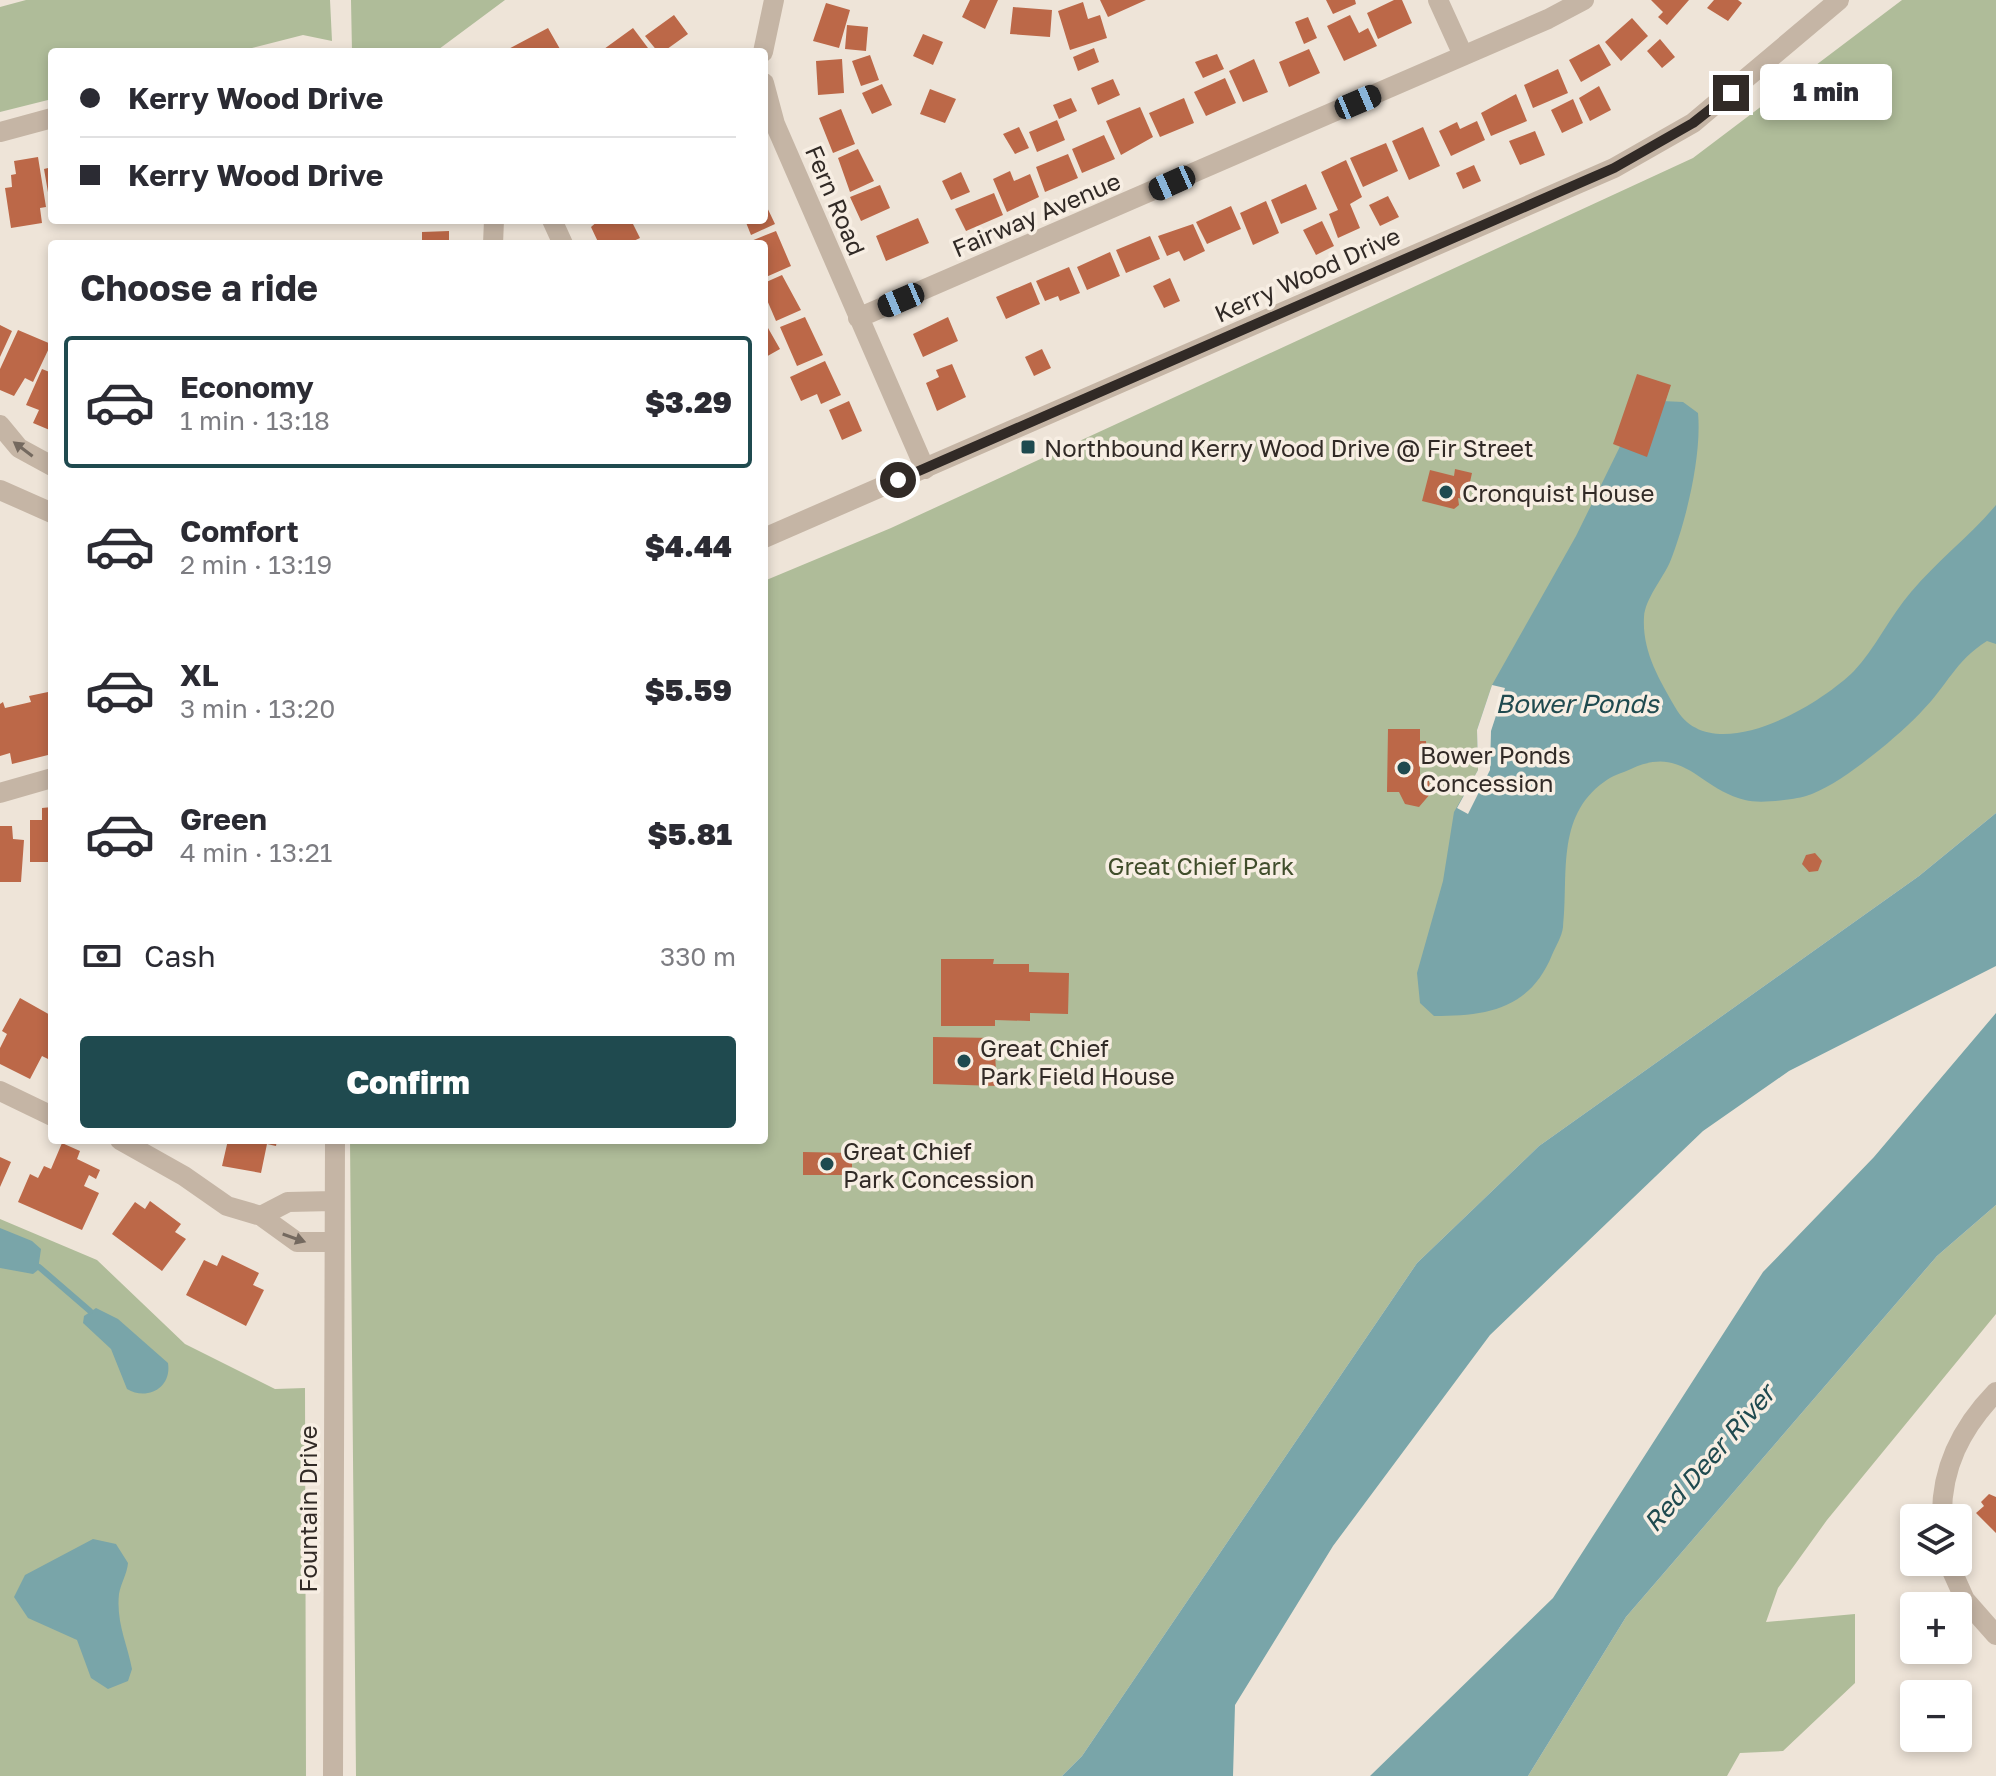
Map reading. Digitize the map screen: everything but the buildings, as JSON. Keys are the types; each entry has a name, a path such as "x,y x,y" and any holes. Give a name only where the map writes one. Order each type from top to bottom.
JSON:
{"street":[{"path":"764,48 774,0"},
{"path":"1438,0 1463,55"},
{"name":"Fairway Avenue","path":"858,318 1584,0"},
{"name":"Kerry Wood Drive","path":"768,536 1639,155 1716,106 1838,0"},
{"name":"Fern Road","path":"768,98 775,124 925,469"},
{"path":"0,132 48,119"},
{"path":"0,425 19,448 48,464"},
{"path":"0,490 48,511"},
{"path":"0,793 48,779"},
{"path":"0,1091 48,1114"},
{"path":"127,1144 184,1176 227,1206 261,1216 297,1242 333,1242"},
{"name":"Fountain Drive","path":"333,1776 335,1144"},
{"path":"261,1216 288,1202 333,1201"},
{"path":"1944,1504 1948,1463 1971,1421 1996,1392"},
{"path":"1954,1576 1965,1600 1996,1635"}],"green space":[{"path":"26,0 330,0 332,41 303,35 252,48 48,48 48,100 0,112 0,7"},
{"path":"351,0 505,0 440,48 352,48"},
{"name":"Great Chief Park","path":"1902,0 1996,0 1996,813 1919,876 1539,1146 1417,1263 1082,1756 1062,1776 356,1776 350,1144 768,1144 768,579 891,528 1693,158"},
{"path":"1996,1205 1996,1314 1827,1520 1778,1588 1766,1622 1855,1614 1855,1683 1783,1751 1740,1753 1727,1776 1528,1776 1626,1617 1937,1256"},
{"path":"0,1219 97,1260 185,1344 275,1389 305,1388 306,1776 0,1776"}],"water":[{"name":"Bower Ponds","path":"1662,401 1683,402 1698,413 1698,448 1682,528 1670,562 1648,603 1644,629 1658,675 1675,707 1691,725 1713,733 1738,733 1764,726 1791,715 1838,685 1862,662 1911,592 1996,505 1996,644 1987,641 1967,657 1931,702 1884,747 1851,772 1806,796 1776,801 1745,800 1715,787 1691,771 1665,762 1649,763 1607,780 1588,796 1571,830 1562,930 1543,973 1532,987 1505,1006 1472,1014 1434,1016 1420,1003 1417,973 1443,881 1454,812 1478,770 1477,730 1492,685 1576,536 1634,418"},
{"path":"1996,813 1996,966 1789,1071 1703,1131 1490,1335 1333,1546 1235,1705 1233,1776 1062,1776 1082,1756 1417,1263 1539,1146 1919,876"},
{"name":"Red Deer River","path":"1996,1013 1996,1205 1937,1256 1626,1617 1528,1776 1370,1776 1553,1598 1763,1272 1874,1157"},
{"path":"0,1228 32,1241 41,1249 38,1270 33,1274 0,1268"},
{"path":"96,1308 118,1319 168,1363 166,1379 156,1390 142,1394 127,1389 111,1349 83,1323 84,1316"},
{"path":"93,1539 116,1544 128,1563 118,1604 132,1669 128,1681 108,1689 91,1678 77,1640 28,1618 14,1597 25,1575"}],"pier":[{"path":"1492,685 1505,688 1491,731 1490,770 1468,814 1457,808 1478,770 1477,730"}],"waterway":[{"path":"39,1267 90,1311"}],"place":[{"name":"Northbound Kerry Wood Drive @ Fir Street","path":"1028,447"},
{"name":"Cronquist House","path":"1446,492"},
{"name":"Bower Ponds Concession","path":"1404,768"},
{"name":"Great Chief Park Field House","path":"964,1061"},
{"name":"Great Chief Park Concession","path":"827,1164"}],"route":[{"path":"898,480 1614,168 1693,123 1731,93"}]}
